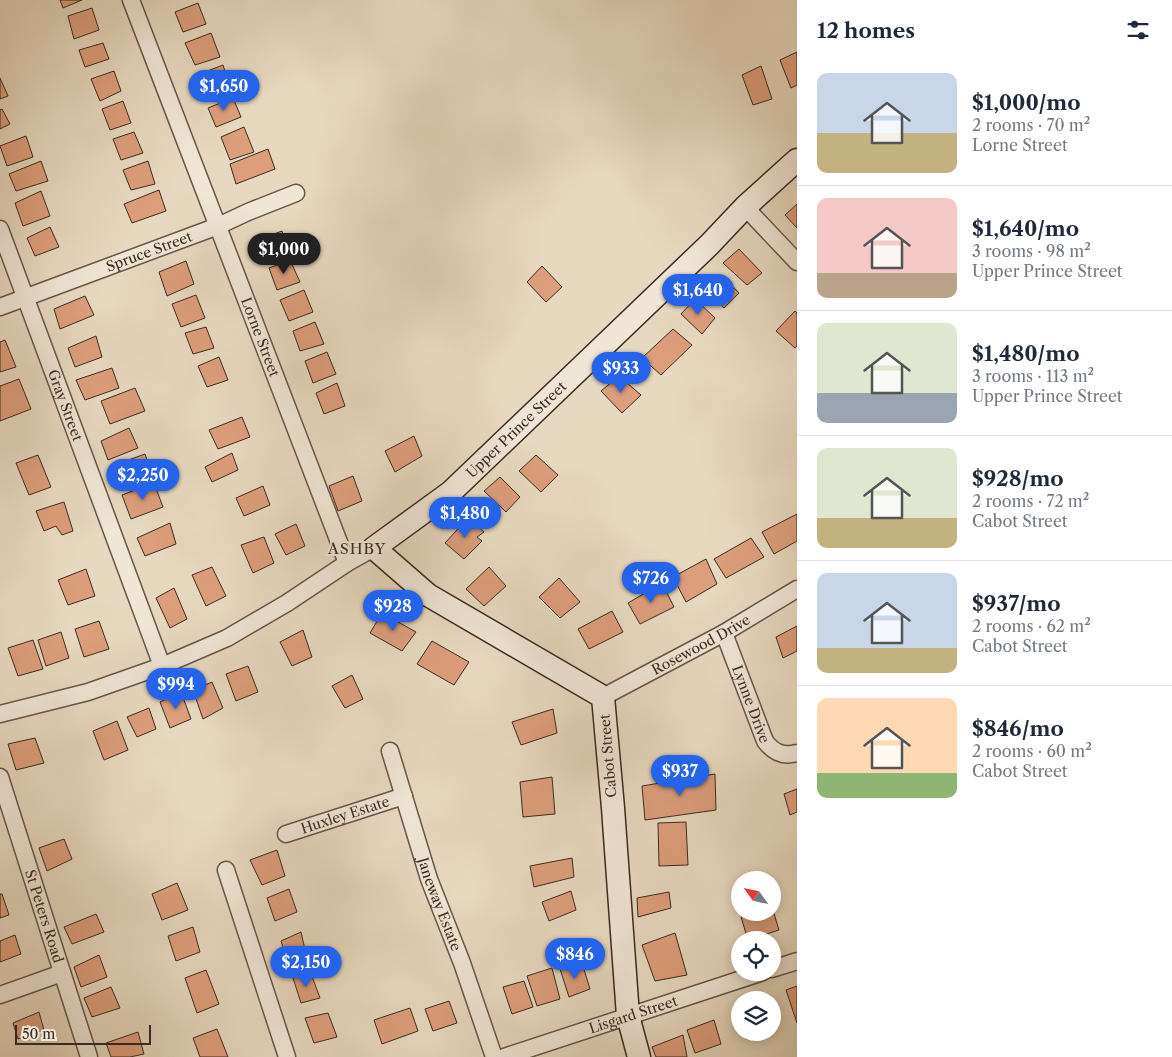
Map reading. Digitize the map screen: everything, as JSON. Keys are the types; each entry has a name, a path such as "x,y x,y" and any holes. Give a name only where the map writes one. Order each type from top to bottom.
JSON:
{"street":[{"name":"Lorne Street","path":"131,0 347,563"},
{"name":"Upper Prince Street","path":"0,714 88,692 162,666 227,638 288,603 347,563 374,548 451,492 709,245 745,207 797,160"},
{"name":"Spruce Street","path":"0,308 218,226 296,193"},
{"path":"745,207 797,262"},
{"name":"Gray Street","path":"0,228 162,666"},
{"name":"Cabot Street","path":"374,548 428,595 603,696 628,1016 639,1057"},
{"name":"Rosewood Drive","path":"603,696 724,633 797,589"},
{"name":"Lynne Drive","path":"724,633 765,741 772,749 779,753 790,755 797,753"},
{"name":"Janeway Estate","path":"390,750 429,879 462,963 494,1057"},
{"name":"St Peters Road","path":"0,777 89,1057"},
{"name":"Huxley Estate","path":"286,834 404,796"},
{"path":"226,870 287,1057"},
{"path":"781,966 797,961"},
{"path":"0,995 62,973"},
{"name":"Lisgard Street","path":"504,1057 735,981"}],"building":[{"path":"60,0 82,0 63,8"},
{"path":"198,3 206,24 183,32 175,12"},
{"path":"92,8 99,30 74,39 68,16"},
{"path":"211,33 220,57 195,65 185,43"},
{"path":"103,43 109,59 85,67 79,50"},
{"path":"797,52 797,85 791,88 780,60"},
{"path":"223,65 230,88 204,96 197,75"},
{"path":"761,66 772,99 753,105 742,75"},
{"path":"114,71 121,91 100,101 91,79"},
{"path":"0,78 8,96 0,99"},
{"path":"233,98 241,117 216,127 208,108"},
{"path":"123,101 131,123 110,130 102,109"},
{"path":"2,109 10,124 0,129 0,110"},
{"path":"244,127 254,152 230,160 221,137"},
{"path":"134,132 143,153 121,160 113,139"},
{"path":"26,136 33,157 7,166 0,146"},
{"path":"268,149 275,169 236,184 230,164"},
{"path":"41,161 48,181 16,191 9,174"},
{"path":"148,161 155,184 131,190 123,170"},
{"path":"159,190 166,211 132,223 124,204"},
{"path":"41,191 50,216 23,226 15,203"},
{"path":"797,204 797,228 785,215"},
{"path":"50,227 59,247 35,256 27,238"},
{"path":"282,231 289,251 267,260 258,240"},
{"path":"739,249 762,273 747,285 723,263"},
{"path":"290,260 300,282 277,290 269,268"},
{"path":"186,261 194,284 167,296 159,272"},
{"path":"542,266 562,287 546,302 527,282"},
{"path":"722,275 739,293 724,308 706,290"},
{"path":"304,290 313,312 289,321 280,300"},
{"path":"196,295 205,318 181,327 172,304"},
{"path":"85,296 94,315 60,329 54,309"},
{"path":"695,299 715,318 702,334 681,314"},
{"path":"795,311 797,313 797,346 795,348 776,331"},
{"path":"315,322 324,344 300,351 293,331"},
{"path":"206,327 214,348 193,354 185,333"},
{"path":"673,329 692,345 661,375 642,358"},
{"path":"96,336 102,357 75,367 68,348"},
{"path":"5,340 16,367 0,372 0,342"},
{"path":"327,352 336,374 313,383 305,361"},
{"path":"219,357 228,380 207,387 198,366"},
{"path":"112,368 119,388 85,400 76,380"},
{"path":"619,376 641,395 622,413 601,391"},
{"path":"19,379 31,409 0,421 0,386"},
{"path":"337,383 345,406 324,414 316,393"},
{"path":"135,388 145,411 110,424 101,401"},
{"path":"242,417 250,437 218,449 209,430"},
{"path":"129,428 138,448 108,460 101,441"},
{"path":"414,436 422,456 395,472 385,451"},
{"path":"232,453 238,470 212,482 205,467"},
{"path":"145,454 151,472 127,480 120,463"},
{"path":"38,455 51,487 29,495 16,463"},
{"path":"536,455 558,475 541,492 519,471"},
{"path":"353,476 362,501 338,511 329,486"},
{"path":"500,477 520,497 506,512 484,491"},
{"path":"154,483 163,507 131,519 122,495"},
{"path":"263,486 270,505 244,516 236,498"},
{"path":"64,502 73,531 62,535 56,526 44,531 36,511"},
{"path":"797,514 797,541 774,554 762,532"},
{"path":"468,518 484,532 477,537 482,541 464,559 445,543"},
{"path":"170,523 176,544 145,556 137,538"},
{"path":"296,524 305,546 286,555 275,534"},
{"path":"264,537 274,563 253,573 241,545"},
{"path":"751,538 764,557 726,578 714,559"},
{"path":"706,559 717,584 686,602 673,577"},
{"path":"212,567 226,596 206,606 192,575"},
{"path":"489,567 506,586 484,606 466,589"},
{"path":"86,569 95,596 68,605 58,580"},
{"path":"559,578 580,602 560,618 539,597"},
{"path":"662,583 674,607 640,624 628,603"},
{"path":"174,588 187,619 170,628 156,598"},
{"path":"612,611 623,632 589,649 578,629"},
{"path":"382,613 416,632 402,651 370,633"},
{"path":"99,621 109,649 84,657 75,629"},
{"path":"797,626 797,651 783,658 776,637"},
{"path":"303,630 312,657 292,666 280,642"},
{"path":"61,632 69,658 46,666 38,640"},
{"path":"33,640 43,669 18,676 8,648"},
{"path":"432,641 469,662 454,685 417,664"},
{"path":"248,666 258,692 236,701 226,674"},
{"path":"352,675 363,699 345,708 332,686"},
{"path":"212,682 223,708 203,719 193,690"},
{"path":"181,692 191,719 170,728 160,702"},
{"path":"149,708 156,729 137,737 127,717"},
{"path":"553,709 557,733 521,745 512,722"},
{"path":"117,721 128,750 104,760 93,731"},
{"path":"35,738 44,763 16,770 8,744"},
{"path":"715,774 716,810 645,820 642,786"},
{"path":"552,777 555,814 523,817 520,782"},
{"path":"797,789 797,812 790,815 784,794"},
{"path":"686,822 688,865 659,866 658,823"},
{"path":"64,839 72,859 47,871 39,848"},
{"path":"277,850 285,876 262,885 250,860"},
{"path":"572,858 574,877 534,887 530,866"},
{"path":"177,883 188,910 162,920 152,894"},
{"path":"289,889 297,912 275,921 267,898"},
{"path":"571,891 576,910 549,921 542,902"},
{"path":"669,892 671,908 638,917 637,898"},
{"path":"0,894 2,894 9,915 0,918"},
{"path":"96,914 104,932 72,944 64,927"},
{"path":"742,921 776,921 779,930 776,931 745,931"},
{"path":"193,927 200,952 176,961 168,936"},
{"path":"301,932 306,954 288,962 281,941"},
{"path":"675,933 687,975 655,981 642,945"},
{"path":"15,935 21,954 0,962 0,941"},
{"path":"99,955 107,977 81,987 74,967"},
{"path":"582,963 590,989 569,997 560,969"},
{"path":"552,968 560,999 537,1006 527,976"},
{"path":"206,970 219,1004 197,1013 185,978"},
{"path":"310,971 320,998 301,1003 293,978"},
{"path":"524,981 533,1007 512,1014 503,987"},
{"path":"797,986 797,1023 786,990"},
{"path":"111,987 120,1008 92,1017 84,998"},
{"path":"449,1001 457,1023 433,1031 425,1009"},
{"path":"410,1008 418,1031 382,1044 374,1020"},
{"path":"39,1012 44,1030 18,1039 13,1023"},
{"path":"328,1013 337,1037 314,1043 305,1018"},
{"path":"714,1020 721,1044 695,1053 687,1030"},
{"path":"217,1029 228,1057 200,1057 193,1038"},
{"path":"138,1032 144,1054 130,1057 111,1057 106,1043"},
{"path":"683,1035 687,1057 656,1057 652,1047"}],"district":[{"name":"ASHBY","path":"357,548"}]}
